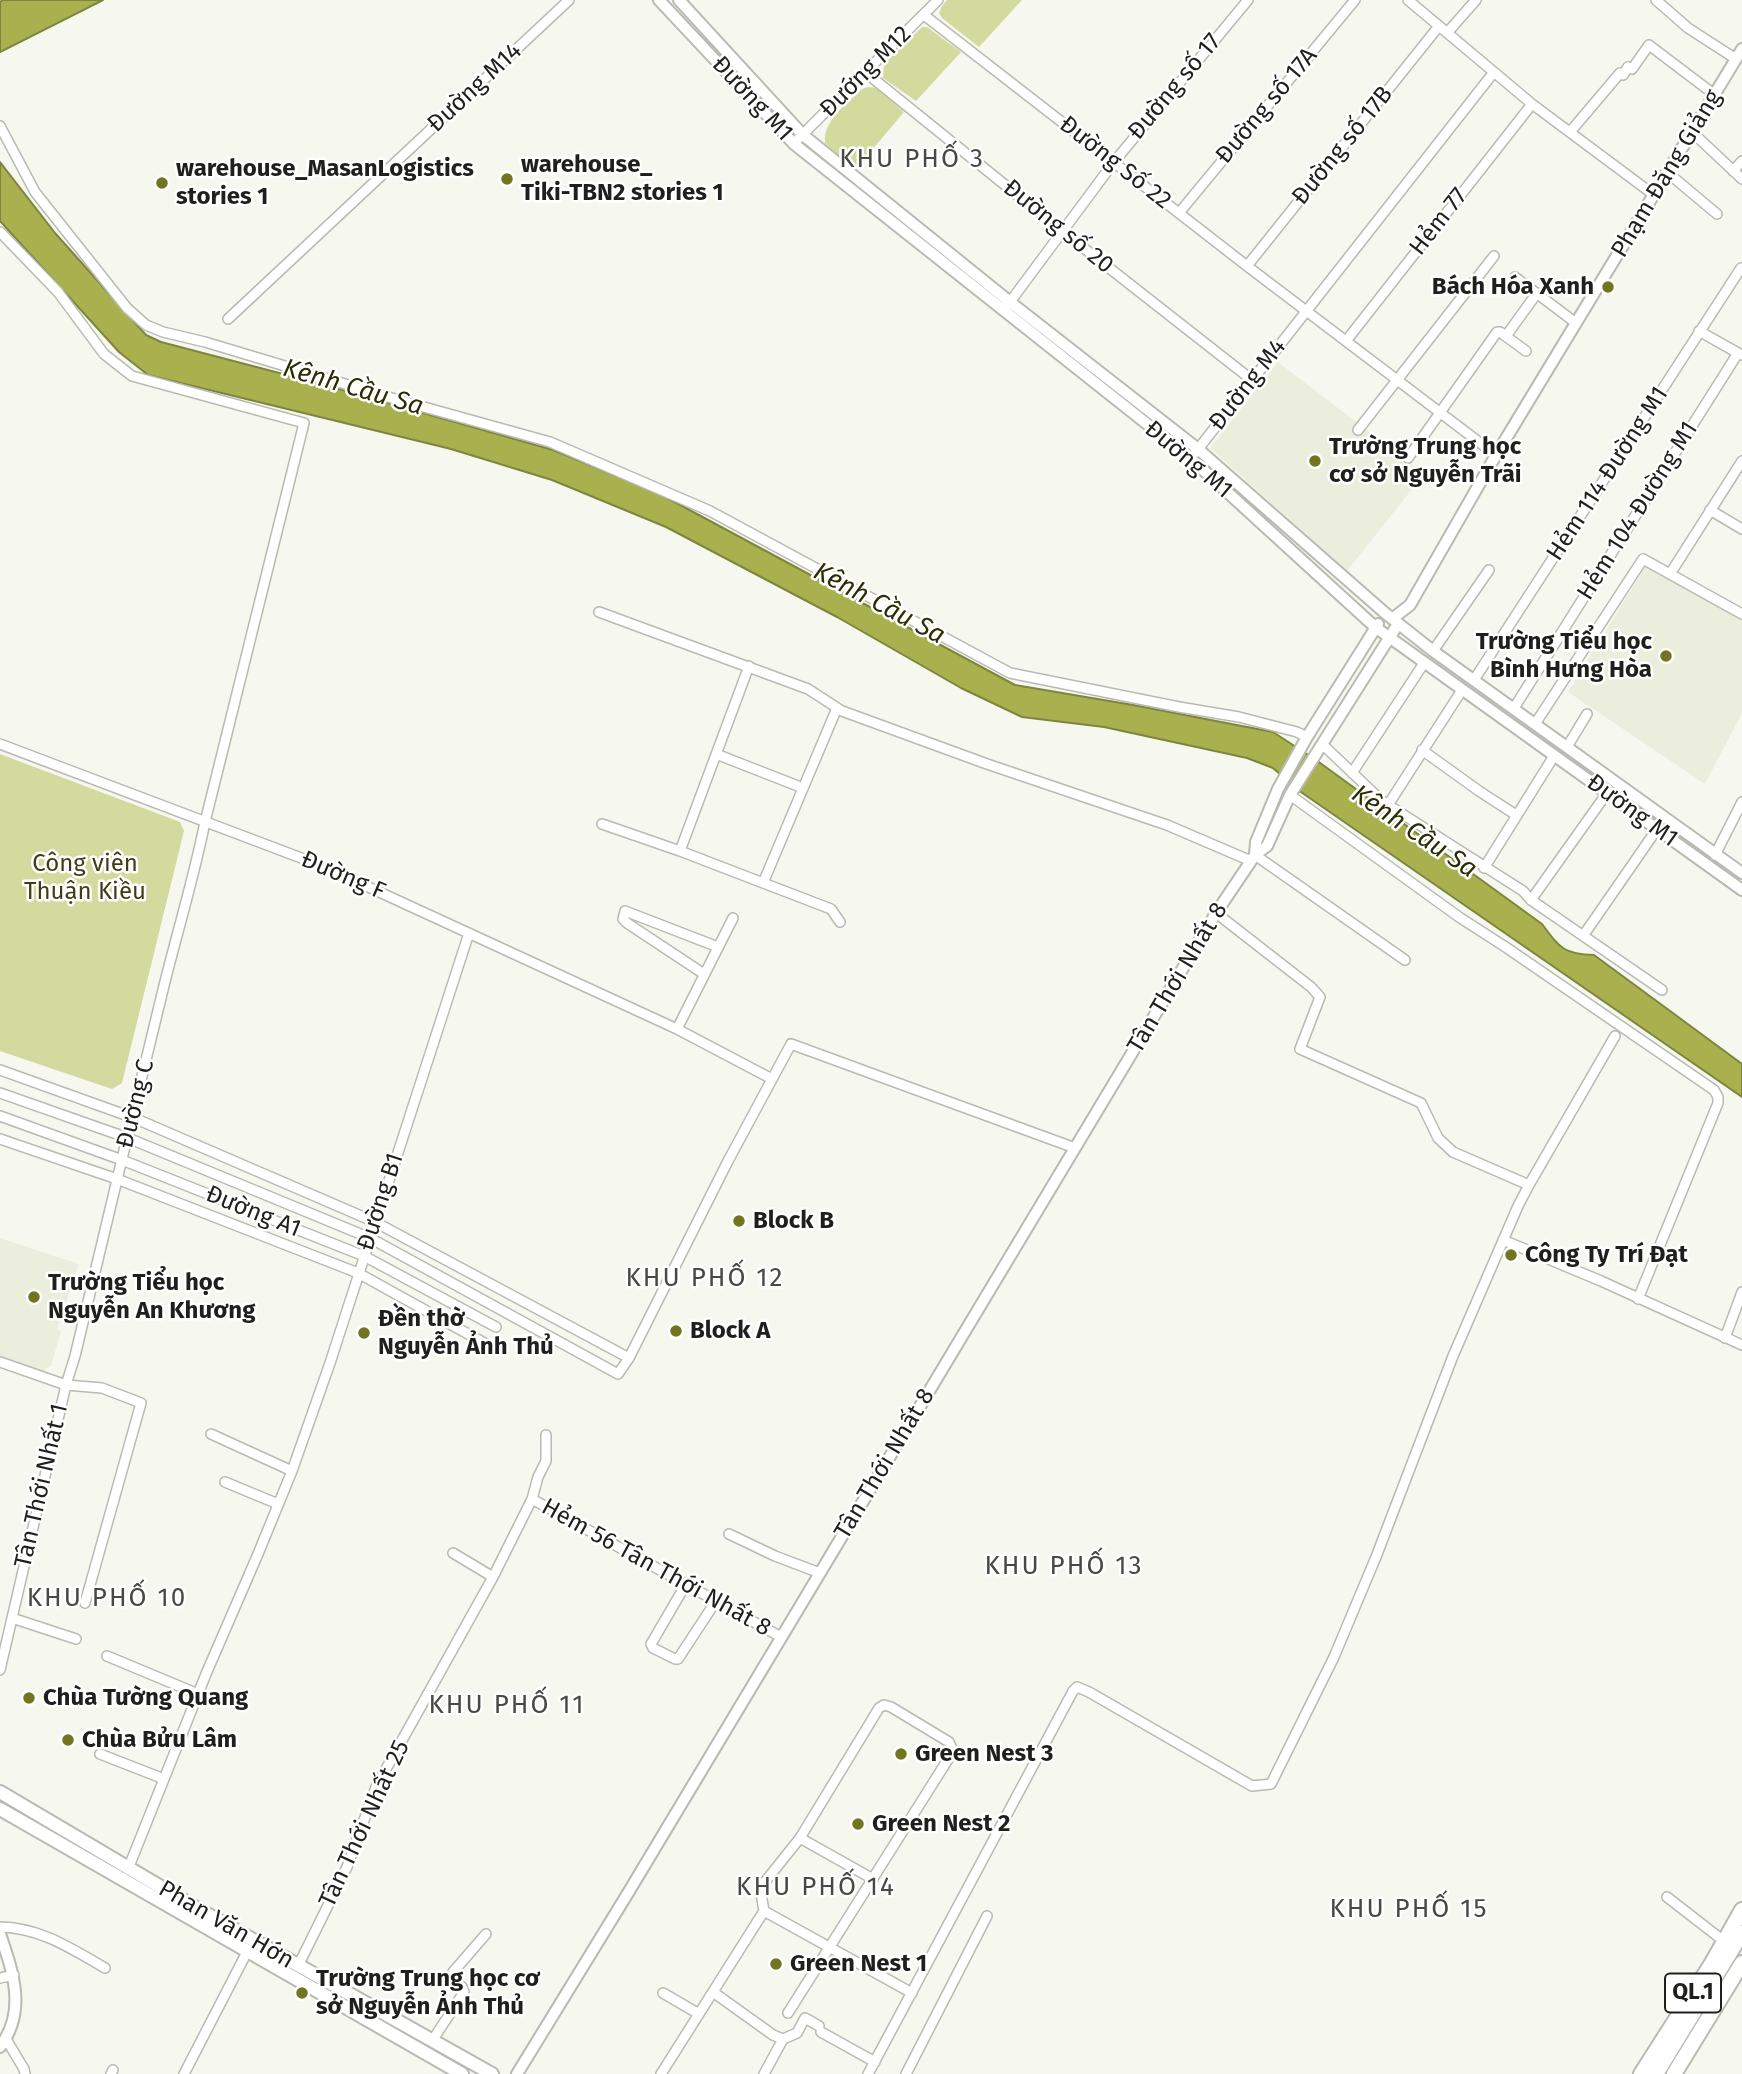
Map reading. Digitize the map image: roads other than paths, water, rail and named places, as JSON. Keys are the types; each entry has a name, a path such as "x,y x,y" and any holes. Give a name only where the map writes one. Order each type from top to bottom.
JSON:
{"highway":[{"name":"QL.1","path":"1641,2074 1726,1942 1742,1910"},
{"name":"QL.1","path":"1656,2074 1742,1933"},
{"name":"QL.1","path":"1674,2074 1742,1963"},
{"name":"QL.1","path":"1684,2074 1742,1980"}],"main road":[{"name":"Phan Văn Hớn","path":"0,1792 128,1869 492,2074"},
{"name":"Phan Văn Hớn","path":"0,1809 462,2074"}],"street":[{"name":"Đường M14","path":"228,318 569,0"},
{"name":"Đường M1","path":"659,0 794,144 1007,306 1194,454 1433,651 1742,873"},
{"name":"Đường M1","path":"679,0 803,135 1007,306"},
{"name":"Đướng M12","path":"794,144 939,0"},
{"name":"Đường số 17","path":"1007,306 1114,162 1248,0"},
{"name":"Đường số 17A","path":"1179,213 1355,0"},
{"path":"1408,0 1532,104 1654,195"},
{"path":"1447,33 1476,0"},
{"path":"1656,0 1688,28 1736,59"},
{"name":"Đường Số 22","path":"924,15 1496,455"},
{"name":"Đường số 17B","path":"1247,266 1439,26"},
{"path":"1570,132 1620,73 1623,75 1628,67 1632,69 1649,45 1714,95"},
{"name":"Phạm Đăng Giảng","path":"1278,789 1375,627 1392,619 1410,605 1496,455 1742,49"},
{"name":"Đường số 20","path":"866,72 1252,380"},
{"name":"Đường M4","path":"1194,454 1494,72"},
{"name":"Hẻm 77","path":"1346,341 1532,104"},
{"path":"0,126 35,192 127,308 146,325 550,442 710,511 1010,673 1239,717 1307,737"},
{"path":"1692,132 1742,179"},
{"path":"1733,171 1742,161"},
{"path":"1668,173 1717,214"},
{"name":"Đường C","path":"0,232 58,292 104,354 132,376 304,424 66,1385"},
{"path":"1358,430 1494,256"},
{"name":"Hẻm 114 Đường M1","path":"1474,680 1741,268"},
{"path":"1515,277 1576,323"},
{"path":"1506,336 1537,293"},
{"path":"1699,331 1740,354"},
{"path":"1408,458 1497,332 1526,351"},
{"name":"Hẻm 104 Đường M1","path":"1514,708 1740,354"},
{"name":"Đường M1","path":"1194,454 1388,638 1742,890"},
{"path":"1670,574 1742,461"},
{"path":"1710,510 1742,529"},
{"path":"1535,724 1643,559 1742,614"},
{"path":"1433,651 1489,570"},
{"path":"599,612 808,689 837,708 1253,858 1405,960"},
{"name":"Phạm Đăng Giảng","path":"1290,795 1388,638 1392,619"},
{"path":"1352,773 1424,663"},
{"path":"680,851 748,666"},
{"path":"1388,805 1462,690"},
{"path":"763,883 837,708"},
{"path":"1567,747 1587,714"},
{"name":"Đường F","path":"0,744 325,867 677,1029 772,1079"},
{"path":"1322,744 1388,805 1523,891 1531,900 1662,990"},
{"path":"1422,750 1516,815"},
{"path":"716,754 803,788"},
{"path":"1484,868 1554,756"},
{"name":"Tân Thới Nhất 8","path":"1253,858 1256,842 1278,789"},
{"path":"1531,900 1607,793"},
{"path":"1290,795 1459,917 1717,1094 1718,1103 1638,1298"},
{"name":"Tân Thới Nhất 8","path":"517,2074 1216,913 1253,858 1267,846 1290,795"},
{"path":"1716,855 1742,802"},
{"path":"603,824 831,909 840,922"},
{"path":"1583,936 1657,829"},
{"path":"704,974 627,923 623,919 625,911 718,947"},
{"path":"1216,913 1311,987 1320,997 1300,1049 1421,1103 1438,1138 1453,1152 1529,1185"},
{"path":"677,1029 733,918"},
{"name":"Đường B1","path":"128,1869 292,1471 330,1363 469,933"},
{"path":"868,2074 1077,1687 1252,1786 1271,1784 1334,1657 1376,1557 1453,1356 1503,1240 1529,1185 1615,1036"},
{"path":"629,1358 728,1161 791,1044 1075,1148"},
{"name":"Đường A1","path":"0,1070 134,1118 375,1222 629,1358 618,1374 370,1238 128,1138 0,1093"},
{"name":"Đường A1","path":"0,1116 122,1160 364,1256 496,1326"},
{"name":"Đường A1","path":"0,1139 117,1179 358,1273 488,1345"},
{"path":"1503,1240 1742,1345"},
{"path":"1725,1338 1742,1292"},
{"path":"0,1362 66,1385 102,1388 141,1403 85,1603"},
{"name":"Tân Thới Nhất 1","path":"0,1670 66,1385"},
{"path":"211,1434 292,1471"},
{"name":"Tân Thới Nhất 25","path":"298,1966 347,1867 376,1787 493,1577 532,1499 546,1461 546,1435"},
{"path":"225,1482 278,1504"},
{"name":"Hẻm 56 Tân Thới Nhất 8","path":"532,1499 781,1637"},
{"path":"729,1534 775,1556 820,1573"},
{"path":"453,1553 493,1577"},
{"path":"686,1584 651,1644 653,1648 675,1659 679,1658 716,1601"},
{"path":"12,1618 76,1639"},
{"path":"107,1656 198,1695"},
{"path":"661,2074 764,1912 760,1888 800,1838 879,1708 884,1705 891,1707 949,1742 953,1751 788,2014"},
{"path":"100,1754 164,1779"},
{"path":"800,1838 873,1879"},
{"path":"1667,1897 1726,1942"},
{"path":"764,1912 912,1993"},
{"path":"906,2074 987,1916"},
{"path":"0,1927 14,1927 58,1940 105,1968"},
{"path":"0,1934 14,1975 15,2016 3,2043 25,2074"},
{"path":"432,2041 463,1995 463,1987 453,1980 453,1972 486,1934"},
{"path":"184,2074 247,1952"},
{"path":"0,1978 14,1975"},
{"path":"713,1992 773,2035 783,2039"},
{"path":"663,1993 699,2014"},
{"path":"764,2074 783,2039 796,2033 805,2018 875,2062"}],"water":[{"path":"103,0 0,52 0,2"},
{"name":"Kênh Cầu Sa","path":"0,162 55,233 146,335 161,342 325,385 553,450 658,493 1015,685 1273,732 1316,760 1542,924 1563,948 1575,953 1594,955 1742,1064 1742,1097 1298,790 1273,768 1247,758 1104,727 1022,717 961,688 837,617 666,527 552,480 451,449 148,375 119,352 0,221"}],"place":[{"name":"warehouse_ Tiki-TBN2 stories 1","path":"507,179"},
{"name":"warehouse_MasanLogistics stories 1","path":"162,183"},
{"name":"Bách Hóa Xanh","path":"1608,287"},
{"name":"Trường Trung học cơ sở Nguyễn Trãi","path":"1315,461"},
{"name":"Trường Tiểu học Bình Hưng Hòa","path":"1666,656"},
{"name":"Block B","path":"739,1221"},
{"name":"Công Ty Trí Đạt","path":"1511,1255"},
{"name":"Trường Tiểu học Nguyễn An Khương","path":"34,1297"},
{"name":"Block A","path":"676,1331"},
{"name":"Đền thờ Nguyễn Ảnh Thủ","path":"364,1333"},
{"name":"Chùa Tường Quang","path":"29,1698"},
{"name":"Chùa Bửu Lâm","path":"68,1740"},
{"name":"Green Nest 3","path":"901,1754"},
{"name":"Green Nest 2","path":"858,1824"},
{"name":"Green Nest 1","path":"776,1964"},
{"name":"Trường Trung học cơ sở Nguyễn Ảnh Thủ","path":"302,1993"}],"district":[{"name":"KHU PHỐ 3","path":"912,160"},
{"name":"KHU PHỐ 12","path":"705,1279"},
{"name":"KHU PHỐ 13","path":"1064,1567"},
{"name":"KHU PHỐ 10","path":"107,1599"},
{"name":"KHU PHỐ 11","path":"507,1706"},
{"name":"KHU PHỐ 14","path":"816,1888"},
{"name":"KHU PHỐ 15","path":"1409,1910"}],"park label":[{"name":"Công viên Thuận Kiều","path":"85,878"}]}
